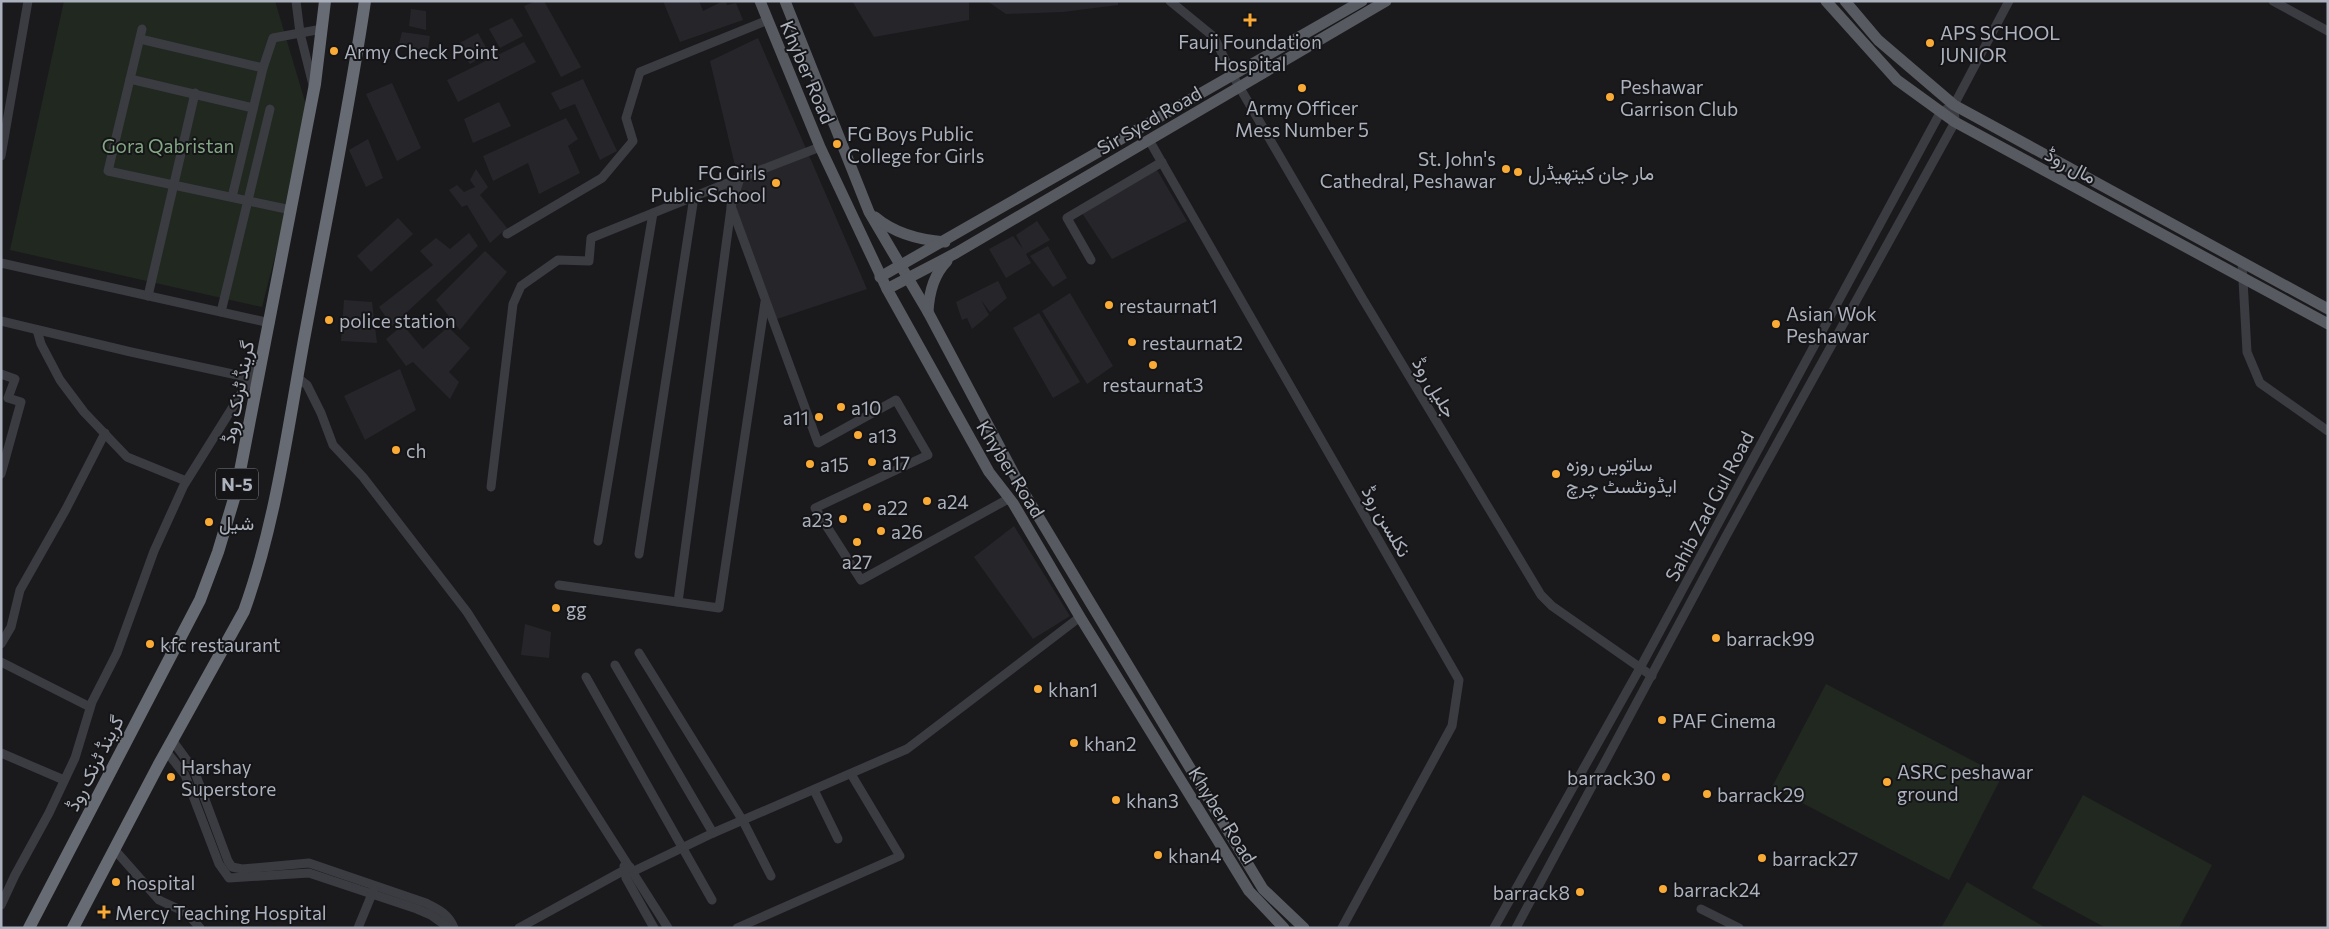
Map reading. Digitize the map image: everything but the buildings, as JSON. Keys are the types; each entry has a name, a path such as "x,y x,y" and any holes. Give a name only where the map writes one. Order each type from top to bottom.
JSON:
{"highway":[{"name":"گرینڈ ٹرنک روڈ","path":"29,928 200,600 218,552 236,492 270,323 314,90 325,1"},
{"name":"N-5","path":"73,928 169,746 244,611 254,583 273,514 351,94 365,1"}],"main road":[{"name":"Khyber Road","path":"760,1 820,147 880,277 989,472 1010,498 1080,617 1250,891 1284,928"},
{"name":"Khyber Road","path":"785,1 869,212 928,312 1023,491 1263,889 1304,928"},
{"name":"Sir Syed Road","path":"880,277 945,242 1362,1"},
{"name":"Sir Syed Road","path":"887,289 909,279 956,252 1386,1"},
{"name":"مال روڈ","path":"1826,1 1897,80 1940,113 2328,324"},
{"name":"مال روڈ","path":"1845,1 1878,40 1954,105 2328,309"},
{"path":"869,212 885,226 925,240 945,242"},
{"path":"928,312 928,293 940,268 956,252"}],"street":[{"path":"1,156 28,1"},
{"path":"296,1 300,33 314,90"},
{"name":"جلیل روڈ","path":"1170,1 1214,37 1239,88 1361,296 1542,595 1552,606 1652,676"},
{"path":"1955,122 1954,105 2010,1"},
{"path":"2273,1 2328,32"},
{"path":"507,234 602,178 633,141 626,118 640,72 768,20"},
{"path":"142,29 108,171 291,210"},
{"path":"232,197 263,68 273,38 322,29"},
{"path":"140,39 263,68"},
{"path":"130,79 253,108"},
{"path":"148,296 195,93"},
{"path":"1940,113 1954,105"},
{"path":"221,312 270,109"},
{"name":"Sahib Zad Gul Road","path":"1494,928 1640,668 1940,113"},
{"name":"Sahib Zad Gul Road","path":"1516,928 1726,536 1955,122"},
{"name":"نکلسن روڈ","path":"1150,140 1459,680 1452,726 1342,928"},
{"path":"491,488 513,304 521,286 558,260 589,261 591,238 820,147"},
{"path":"1091,260 1067,218 1162,162"},
{"path":"678,602 731,206 740,178"},
{"path":"639,554 694,197"},
{"path":"731,206 818,443 896,400 928,455 815,508 861,580 1010,498"},
{"path":"598,541 653,213"},
{"path":"2242,262 2247,352 2260,383 2328,431"},
{"path":"1,263 270,323 252,378 186,481 154,551 117,652 90,707 75,758 1,905"},
{"path":"559,585 719,608 765,300"},
{"path":"1,321 252,378"},
{"path":"37,330 41,344 60,380 126,457 186,481"},
{"path":"1,374 15,379 8,398 21,402 1,474"},
{"path":"298,378 307,385 321,413 333,445 363,477 467,612 624,859 629,870 668,928"},
{"path":"1,644 11,627 20,590 66,509 104,433"},
{"path":"520,928 629,870 907,749 1080,617"},
{"path":"638,653 743,821 771,876"},
{"path":"1,662 90,707"},
{"path":"615,665 713,834"},
{"path":"586,677 712,900"},
{"path":"169,746 194,770 228,862 232,867 242,869 309,863 424,912 449,928"},
{"path":"1,753 64,780"},
{"path":"737,928 900,856 851,774"},
{"path":"814,790 838,839"},
{"path":"114,849 159,900 187,913 200,928"},
{"path":"629,870 626,878 654,928"},
{"path":"358,928 374,890"},
{"path":"374,890 435,907 451,920 454,928"},
{"path":"1701,909 1739,928"}],"shaded area":[{"path":"536,1 544,1 581,67 561,77 524,6"},
{"path":"663,1 699,1 703,11 723,1 726,1 727,5 736,3 743,20 680,42"},
{"path":"852,1 969,1 969,20 874,37"},
{"path":"987,1 1118,1 1118,5 1063,12 1006,14"},
{"path":"411,9 426,11 426,30 409,26"},
{"path":"512,18 523,36 500,48 489,29"},
{"path":"402,32 430,36 428,50 398,47"},
{"path":"478,33 489,53 470,64 456,45"},
{"name":"FG Girls Public School","path":"758,38 867,289 771,321 724,189 738,178 710,61"},
{"path":"524,42 536,62 458,102 447,80"},
{"path":"583,79 617,151 600,160 575,104 560,110 551,93"},
{"path":"392,83 421,148 397,161 366,94"},
{"path":"499,102 511,126 473,143 464,119"},
{"path":"566,118 578,139 568,146 580,173 539,194 528,163 493,181 483,156"},
{"path":"368,139 383,178 366,187 349,150"},
{"path":"476,169 488,187 480,195 507,228 490,243 467,205 462,207 449,190 457,185 464,192 475,187 470,180"},
{"path":"1157,170 1187,221 1112,259 1082,213"},
{"path":"398,218 413,234 371,272 357,256"},
{"path":"1037,221 1050,240 1026,254 1031,263 1006,278 989,249 1013,236 1023,249 1016,235"},
{"path":"469,233 478,246 392,326 379,307 433,265 420,251 436,238 450,249"},
{"path":"1048,246 1067,278 1053,287 1030,256"},
{"path":"485,251 507,272 460,330 436,300"},
{"path":"998,281 1007,298 990,312 981,300 989,315 972,329 967,318 962,320 956,302"},
{"path":"1070,293 1113,366 1087,384 1042,311"},
{"path":"344,300 372,302 377,343 341,341"},
{"path":"1039,313 1080,382 1053,398 1013,328"},
{"path":"403,325 423,349 448,327 470,348 449,372 459,382 450,399 413,362 406,366 386,339"},
{"path":"400,369 416,410 365,440 344,396"},
{"path":"1014,526 1070,616 1033,639 974,557"},
{"path":"525,624 551,632 549,658 521,655"}],"green space":[{"name":"Gora Qabristan","path":"64,1 275,1 306,105 300,159 262,307 10,250"},
{"name":"ASRC peshawar ground","path":"1826,684 2002,776 1949,880 1772,787"},
{"path":"2083,795 2212,865 2179,928 2106,928 2032,888"},
{"path":"1967,882 2046,928 1941,928"}],"place":[{"name":"Fauji Foundation Hospital","path":"1250,20"},
{"name":"APS SCHOOL JUNIOR","path":"1930,43"},
{"name":"Army Check Point","path":"334,51"},
{"name":"Army Officer Mess Number 5","path":"1302,88"},
{"name":"Peshawar Garrison Club","path":"1610,97"},
{"name":"FG Boys Public College for Girls","path":"837,144"},
{"name":"St. John's Cathedral, Peshawar","path":"1506,169"},
{"name":"مار جان کیتھیڈرل","path":"1518,172"},
{"name":"FG Girls Public School","path":"776,183"},
{"name":"restaurnat1","path":"1109,305"},
{"name":"police station","path":"329,320"},
{"name":"Asian Wok Peshawar","path":"1776,324"},
{"name":"restaurnat2","path":"1132,342"},
{"name":"restaurnat3","path":"1153,365"},
{"name":"a10","path":"841,407"},
{"name":"a11","path":"819,417"},
{"name":"a13","path":"858,435"},
{"name":"ch","path":"396,450"},
{"name":"a17","path":"872,462"},
{"name":"a15","path":"810,464"},
{"name":"ساتویں روزہ ایڈونٹسٹ چرچ","path":"1556,474"},
{"name":"a24","path":"927,501"},
{"name":"a22","path":"867,507"},
{"name":"a23","path":"843,519"},
{"name":"شیل","path":"209,522"},
{"name":"a26","path":"881,531"},
{"name":"a27","path":"857,542"},
{"name":"gg","path":"556,608"},
{"name":"barrack99","path":"1716,638"},
{"name":"kfc restaurant","path":"150,644"},
{"name":"khan1","path":"1038,689"},
{"name":"PAF Cinema","path":"1662,720"},
{"name":"khan2","path":"1074,743"},
{"name":"Harshay Superstore","path":"171,777"},
{"name":"barrack30","path":"1666,777"},
{"name":"ASRC peshawar ground","path":"1887,782"},
{"name":"barrack29","path":"1707,794"},
{"name":"khan3","path":"1116,800"},
{"name":"khan4","path":"1158,855"},
{"name":"barrack27","path":"1762,858"},
{"name":"hospital","path":"116,882"},
{"name":"barrack24","path":"1663,889"},
{"name":"barrack8","path":"1580,892"},
{"name":"Mercy Teaching Hospital","path":"104,912"}]}
